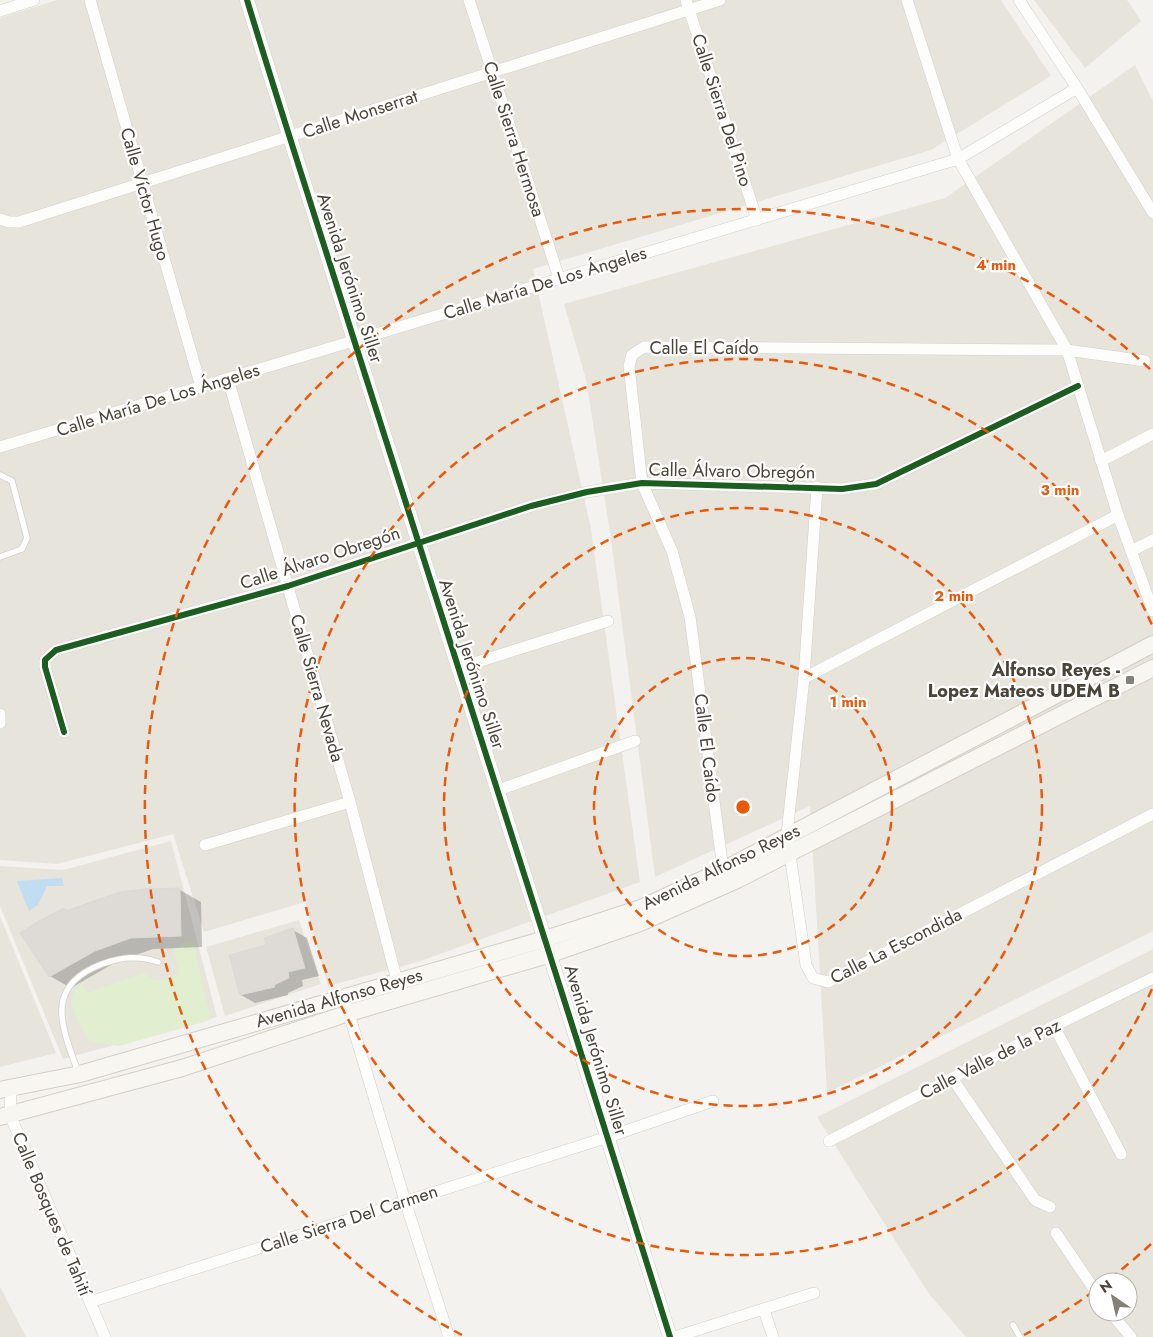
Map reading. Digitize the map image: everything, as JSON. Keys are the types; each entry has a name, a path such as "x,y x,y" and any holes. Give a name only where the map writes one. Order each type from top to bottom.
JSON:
{"main road":[{"name":"Avenida Alfonso Reyes","path":"5,1116 182,1068 402,997 548,946 641,908 723,870 787,834 1153,644"},
{"name":"Avenida Alfonso Reyes","path":"5,1089 80,1074 397,981 640,923 688,903 791,852 1153,668"}],"street":[{"path":"0,11 34,0"},
{"name":"Calle Víctor Hugo","path":"90,0 201,387"},
{"name":"Avenida Jerónimo Siller","path":"247,0 288,137 355,341 496,791 548,946 670,1337"},
{"name":"Calle Sierra Hermosa","path":"469,0 559,278"},
{"name":"Calle Monserrat","path":"0,219 9,222 19,222 493,72 688,5 720,0"},
{"path":"907,0 958,159 1067,350 1118,515 1153,611"},
{"path":"1019,0 1077,88 1153,212"},
{"name":"Calle Sierra Del Pino","path":"688,5 757,220"},
{"name":"Calle María De Los Ángeles","path":"0,447 958,159 1077,88"},
{"name":"Calle El Caído","path":"723,870 690,617 672,551 642,483 629,366 632,355 644,347 1067,350 1146,361"},
{"name":"Calle Sierra Nevada","path":"228,379 350,802 402,997"},
{"name":"Calle Álvaro Obregón","path":"64,732 45,667 46,660 56,650 288,586 531,506 586,492 642,483 842,489 876,484 1078,386"},
{"path":"1101,461 1153,434"},
{"name":"Calle La Escondida","path":"817,487 804,678 787,834 806,965 813,978 828,982 1153,814"},
{"path":"804,678 1118,515"},
{"path":"1132,552 1153,540"},
{"path":"458,668 608,621"},
{"path":"0,714 0,723"},
{"path":"496,791 635,741"},
{"path":"204,845 350,802"},
{"name":"Calle Valle de la Paz","path":"828,1141 1153,978"},
{"path":"344,996 404,1201 449,1337"},
{"path":"1054,1026 1121,1154"},
{"path":"952,1078 1035,1200 1050,1208"},
{"name":"Calle Bosques de Tahití","path":"5,1089 5,1116 105,1337"},
{"name":"Calle Sierra Del Carmen","path":"90,1302 608,1137 713,1101"},
{"path":"1056,1234 1088,1280"},
{"path":"675,1337 814,1293"},
{"path":"764,1310 773,1337"},
{"path":"1118,1322 1131,1337"}],"lane":[{"path":"0,475 12,481 27,538 22,549 0,557"},
{"path":"80,1074 64,1029 62,1001 66,990 80,975 116,959 143,957 158,962"},
{"path":"1014,1325 1020,1337"}],"shaded area":[{"path":"57,0 1001,0 1051,76 931,150 533,269 591,529 640,882 418,962 328,986 305,902 204,932 173,834 57,864 0,860 0,18"},
{"path":"1034,0 1127,0 1141,21 1085,68"},
{"path":"1135,65 1153,101 1153,931 827,1093 810,806 655,877 611,539 586,379 564,304 945,198"},
{"path":"171,841 217,1017 63,1059 0,906 0,866 63,870"},
{"path":"0,916 56,1053 0,1067"},
{"path":"299,920 321,984 225,1016 206,947"},
{"path":"1153,949 1153,1337 966,1337 929,1294 817,1117"},
{"path":"0,1287 26,1337 0,1337"}],"green space":[{"path":"193,942 211,1020 119,1046 90,1041 76,1018 72,1004 74,992 78,986 82,983 87,993 144,973 157,980 169,979 179,974 174,950 184,943"}],"water":[{"path":"62,878 64,886 47,886 38,905 29,911 17,881"}],"building":[{"path":"152,888 180,888 181,936 131,938 95,951 49,977 20,933 64,908 66,911 120,892"},
{"path":"293,928 305,968 288,972 289,978 274,985 275,987 240,995 229,955 266,945 264,938"}],"cycle path":[{"path":"247,0 670,1337"},
{"path":"64,732 45,667 45,660 56,650 288,586 531,506 587,492 642,483 842,489 876,484 1078,386"}],"place":[{"name":"Alfonso Reyes - Lopez Mateos UDEM B","path":"1130,680"}]}
